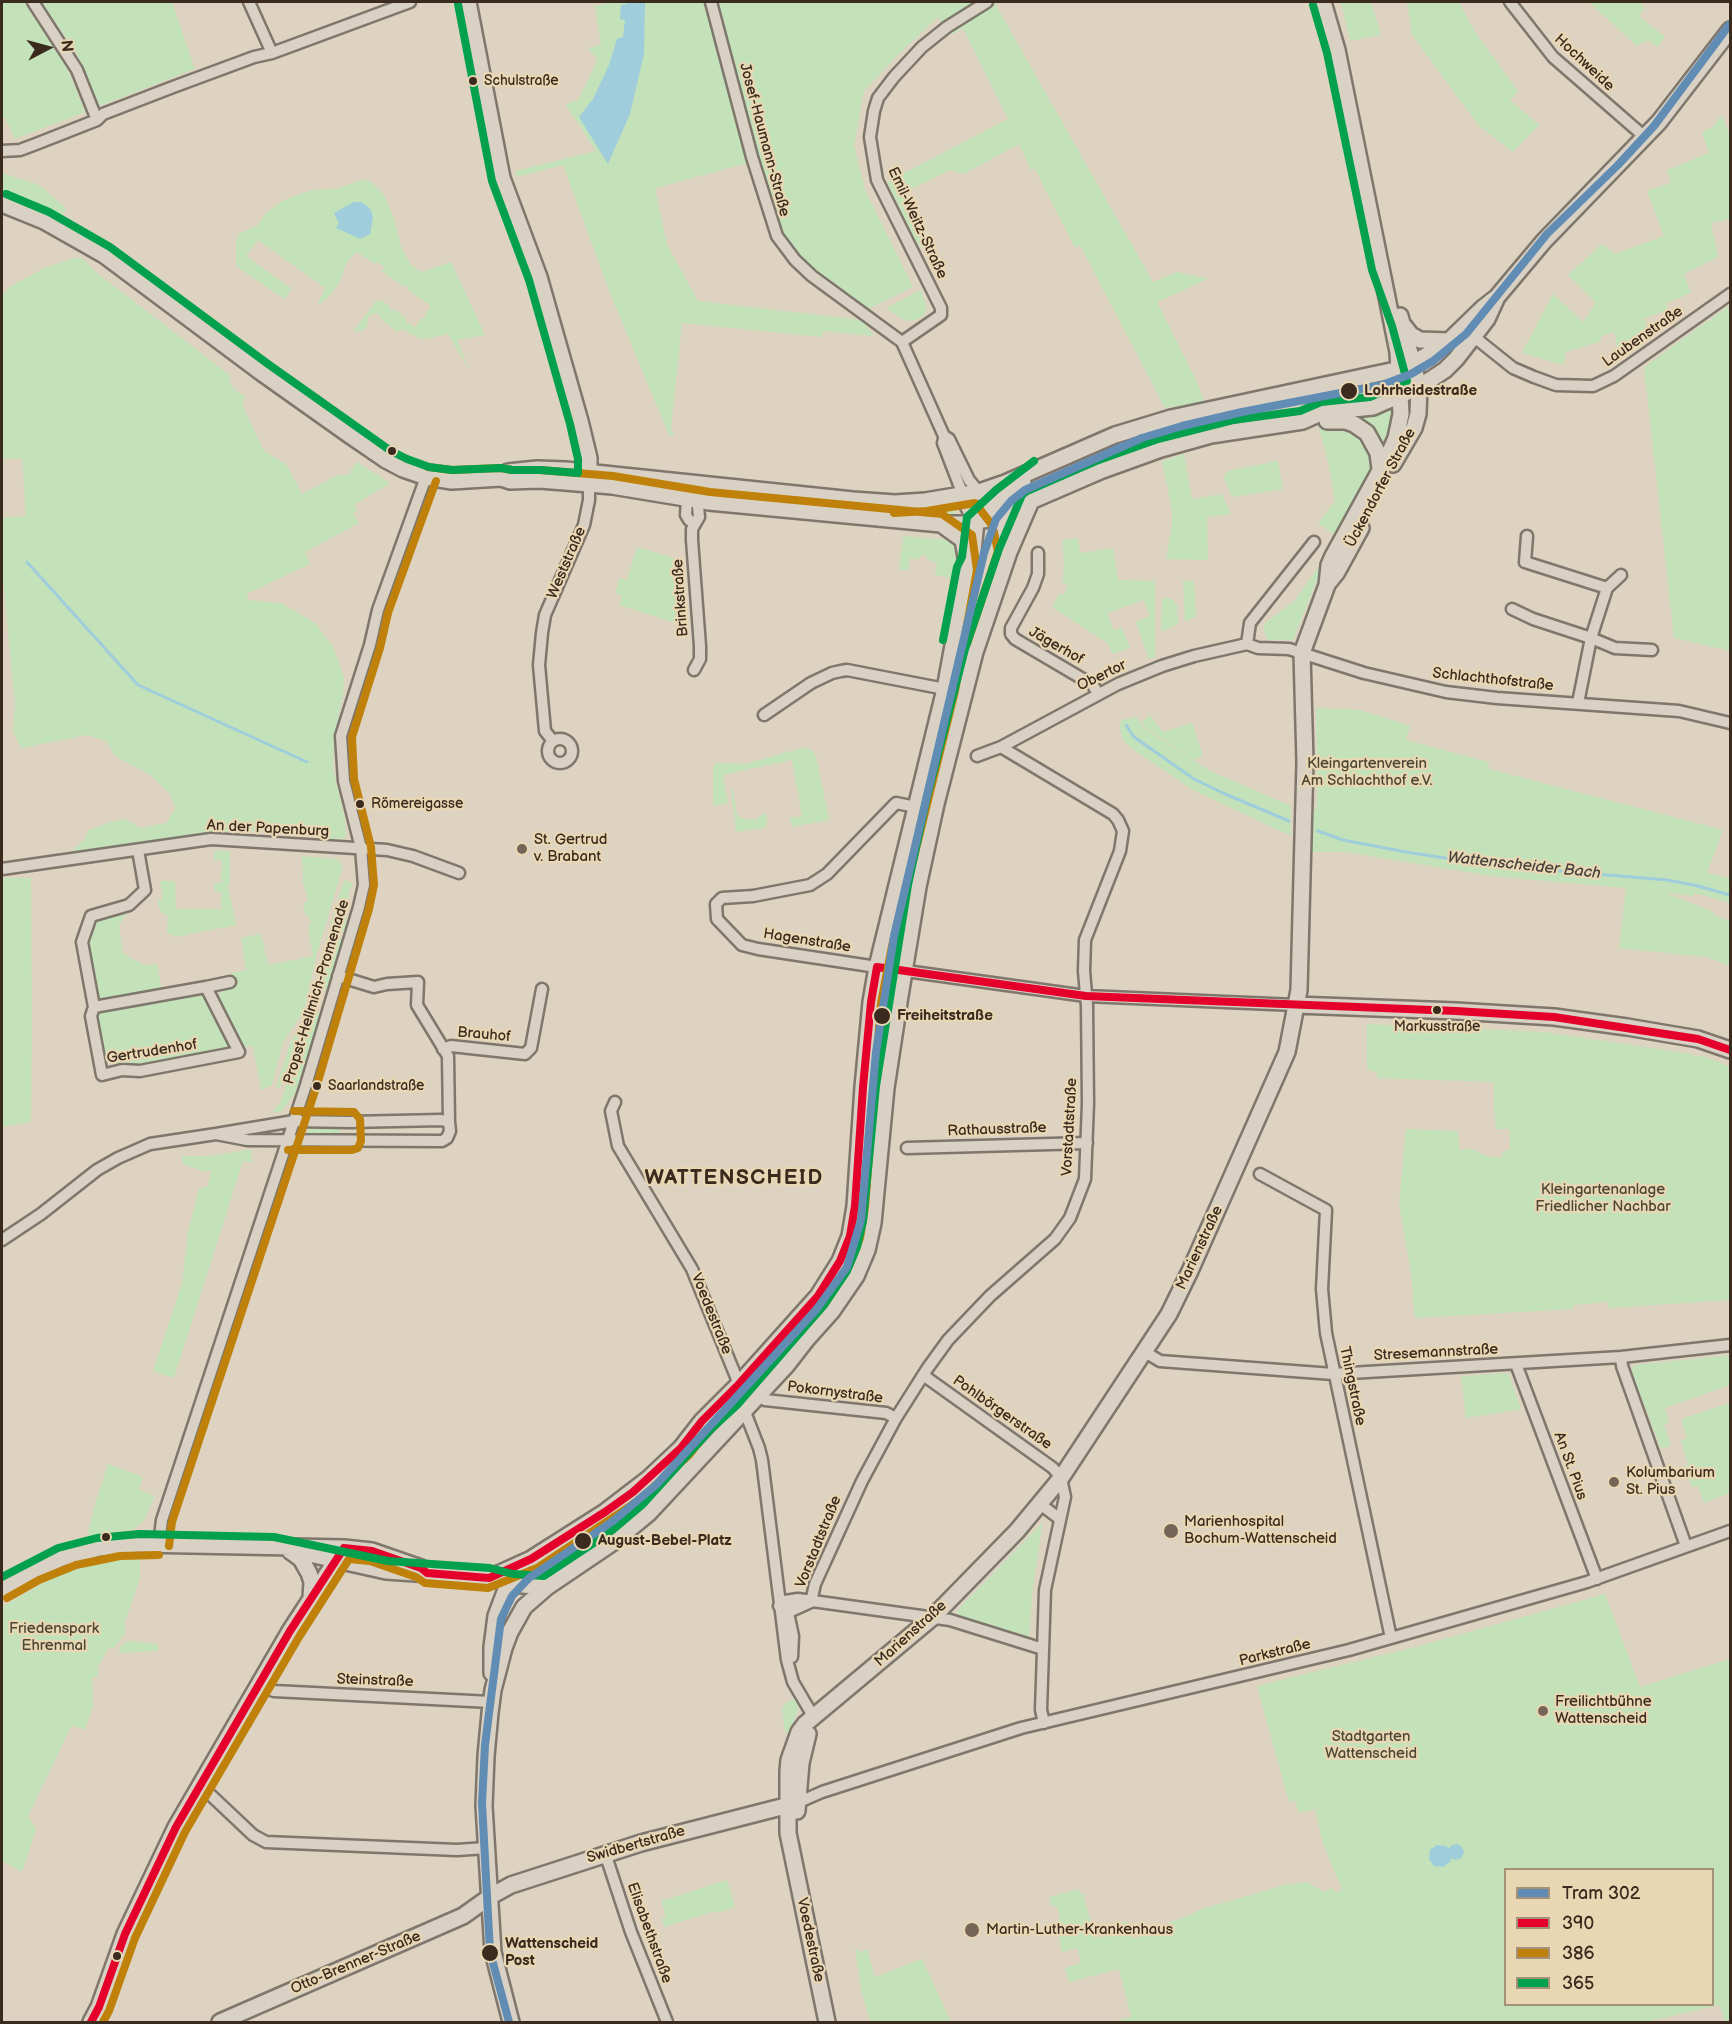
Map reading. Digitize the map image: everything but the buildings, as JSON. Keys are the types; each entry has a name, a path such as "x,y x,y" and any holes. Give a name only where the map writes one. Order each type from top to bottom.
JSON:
{"street":[{"path":"33,2 78,70 97,120"},
{"path":"249,2 272,53"},
{"path":"2,151 20,150 173,87 410,2"},
{"name":"Weststraße","path":"468,2 502,178 539,278 580,421 589,478 589,500 584,525 545,615 542,633 539,665 545,731 553,741"},
{"name":"Josef-Haumann-Straße","path":"711,2 752,157 777,236 795,260 812,276 902,342 944,436 943,443 970,508"},
{"name":"Emil-Weitz-Straße","path":"902,342 941,315 941,308 877,180 870,137 874,111 878,98 922,47 947,27 987,2"},
{"path":"1323,2 1337,50 1382,268 1406,366"},
{"name":"Hochweide","path":"1510,2 1553,57 1646,138"},
{"path":"940,524 1036,471 1115,435 1171,417 1406,366 1449,341 1497,297 1544,241 1646,138 1731,30"},
{"path":"2,204 44,221 95,249 262,373 386,460 403,469 426,477 452,481 501,478 508,472 537,469 693,500 940,524 963,540 968,569"},
{"path":"1382,268 1402,323 1406,366"},
{"name":"Laubenstraße","path":"1473,336 1513,368 1534,377 1556,385 1593,386 1618,374 1731,294"},
{"path":"589,478 696,485 878,502 925,501 995,512 1031,501 1100,471 1161,449 1236,430 1303,421 1323,412 1373,406 1401,395 1419,387 1445,370 1487,319 1497,297"},
{"path":"1402,323 1411,335 1420,340 1449,341"},
{"name":"Ückendorfer Straße","path":"1327,585 1337,572 1414,428 1418,414 1419,387 1406,366"},
{"name":"Ückendorfer Straße","path":"1302,653 1327,585 1329,565 1396,438 1406,366"},
{"name":"Ückendorfer Straße","path":"1303,421 1345,420 1354,423 1367,433 1373,442 1378,453 1380,469"},
{"path":"995,512 1036,471"},
{"name":"Propst-Hellmich-Promenade","path":"159,1545 162,1520 306,1085 359,907 364,885 361,848 344,781 341,758 342,728 370,645 378,610 426,477"},
{"path":"693,500 696,485"},
{"name":"Brinkstraße","path":"693,500 686,515 688,520 697,520 692,540 700,659 694,670"},
{"path":"492,1696 504,1648 514,1623 524,1607 547,1587 615,1541 649,1513 759,1396 839,1302 856,1276 867,1250 873,1223 886,1088 920,878 975,652 1009,552 1031,501"},
{"path":"970,508 995,512"},
{"path":"489,1578 531,1560 641,1486 681,1448 702,1421 739,1384 818,1296 840,1261 850,1236 855,1206 863,1087 871,1002 877,967 945,689 968,569 972,560 970,508"},
{"path":"995,512 1005,529 1009,552"},
{"path":"1527,536 1525,562 1607,588"},
{"path":"1247,644 1250,623 1314,542"},
{"name":"Jägerhof","path":"1038,553 1038,574 1011,628 1011,634 1015,639 1093,685 1098,694"},
{"path":"1578,703 1591,638 1607,588 1621,575"},
{"path":"1512,609 1533,619 1615,648 1652,651"},
{"name":"Obertor","path":"977,756 1001,747 1098,694 1172,663 1247,644 1258,648 1289,649 1302,653"},
{"name":"Schlachthofstraße","path":"1302,653 1364,673 1446,692 1497,698 1678,711 1731,723"},
{"name":"Marienstraße","path":"813,1716 933,1617 1017,1531 1040,1504 1061,1478 1145,1352 1169,1314 1190,1271 1287,1052 1299,990 1305,804 1302,653"},
{"path":"764,715 811,683 832,673 847,670 945,689"},
{"name":"Vorstadtstraße","path":"811,1602 815,1584 844,1517 896,1418 923,1375 948,1340 990,1296 1055,1239 1070,1218 1085,1179 1087,1143 1085,940 1123,842 1121,826 1113,814 1001,747"},
{"name":"Hagenstraße","path":"916,807 896,803 827,874 810,885 753,896 722,898 716,904 717,919 742,945 877,967 1086,996 1296,1005"},
{"name":"An der Papenburg","path":"2,869 211,839 387,850 413,856 459,873"},
{"name":"Gertrudenhof","path":"138,850 145,890 129,905 91,916 82,942 94,1007 90,1016 102,1075 122,1070 140,1071 239,1052 206,987"},
{"name":"Brauhof","path":"338,976 374,987 418,982 417,1005 447,1056 449,1122"},
{"path":"94,1007 230,982"},
{"name":"Brauhof","path":"443,1049 451,1046 525,1054 531,1048 542,989"},
{"path":"1296,1005 1554,1017 1698,1039 1731,1050"},
{"name":"Voedestraße","path":"615,1102 610,1112 618,1146 692,1269 739,1384 745,1412 762,1460 776,1578 784,1606 787,1660 793,1682 813,1716 803,1751 788,1833 827,2022"},
{"path":"2,1240 41,1214 97,1170 150,1144 294,1121 441,1119 449,1122 450,1131 447,1138 442,1141 247,1140 216,1134"},
{"path":"350,1122 351,1140"},
{"name":"Rathausstraße","path":"907,1148 1087,1143"},
{"name":"Thingstraße","path":"1260,1174 1326,1210 1322,1289 1326,1333 1391,1638"},
{"name":"Stresemannstraße","path":"1145,1352 1160,1361 1333,1374 1621,1357 1731,1344"},
{"path":"1621,1357 1622,1366 1686,1546"},
{"name":"An St. Pius","path":"1516,1364 1597,1579"},
{"name":"Pohlbörgerstraße","path":"923,1375 1053,1468 1061,1478"},
{"name":"Pokornystraße","path":"739,1384 765,1400 886,1413 896,1418"},
{"path":"1044,1723 1041,1710 1045,1590 1065,1497 1061,1478"},
{"path":"1040,1504 1060,1519"},
{"name":"Parkstraße","path":"792,1804 822,1792 1021,1728 1391,1638 1597,1579 1731,1531"},
{"path":"2,1589 34,1571 73,1555 107,1547 317,1546 340,1554"},
{"path":"273,1548 340,1554 372,1551 421,1568 427,1573 489,1578 511,1584 547,1587"},
{"path":"290,1550 301,1559 309,1573 312,1582 311,1597"},
{"path":"91,2022 99,2015 115,1959 143,1892 199,1784 311,1597 340,1554"},
{"path":"511,2022 493,1952 488,1898 484,1794 492,1696 492,1647 496,1616 511,1584 531,1560"},
{"path":"784,1606 798,1599 933,1617 950,1620 1042,1649"},
{"name":"Steinstraße","path":"258,1685 274,1691 492,1696"},
{"name":"Voedestraße","path":"792,1804 789,1760 799,1732 813,1716"},
{"path":"799,1778 808,1788 822,1792"},
{"path":"199,1784 253,1835 266,1842 457,1850 486,1848"},
{"name":"Swidbertstraße","path":"488,1898 511,1885 605,1853 792,1804"},
{"name":"Elisabethstraße","path":"605,1853 631,1932 667,2022"},
{"name":"Otto-Brenner-Straße","path":"220,2022 445,1925 469,1913 488,1898"}],"green space":[{"path":"2,2 24,2 66,66 85,112 15,139 5,118 2,118"},
{"path":"41,2 105,2 106,4 111,2 172,2 195,69 99,106 76,52"},
{"path":"615,2 994,2 1153,282 1177,272 1208,279 1157,302 1197,382 1204,402 1165,408 1080,245 1075,248 1035,169 1031,170 1019,144 964,174 950,170 905,192 930,242 921,247 918,245 887,182 1008,119 963,28 952,35 938,17 864,91 854,146 865,190 913,287 868,309 808,265 793,249 777,221 759,160 655,188 667,245 698,301 862,320 874,336 823,331 822,337 682,323 671,429 675,437 669,435 610,293 563,165 517,177 515,171 596,151 565,104 578,100 597,59 588,48 601,45 595,6"},
{"path":"1341,2 1371,2 1381,35 1350,41"},
{"path":"1407,2 1459,2 1475,32 1518,91 1510,100 1539,125 1513,152 1479,126 1412,35"},
{"path":"1642,2 1644,9 1639,16 1665,37 1658,47 1648,40 1637,46 1590,3"},
{"path":"1722,115 1730,137 1730,219 1711,223 1718,257 1684,274 1691,293 1666,303 1668,310 1644,318 1651,339 1619,352 1614,332 1601,336 1601,341 1566,352 1564,365 1522,353 1553,294 1583,322 1596,303 1568,275 1602,244 1615,254 1664,236 1647,191 1671,183 1667,170 1709,153 1702,133 1713,126"},
{"path":"2,173 39,185 67,209 61,216 2,190"},
{"path":"361,180 371,181 384,195 394,218 401,247 411,265 421,272 451,262 485,335 457,340 470,371 448,334 426,339 416,337 403,329 397,332 382,320 379,314 374,313 368,317 367,326 363,331 353,332 376,301 381,300 389,306 390,310 394,309 405,318 406,323 415,327 422,318 426,317 425,314 431,306 408,290 408,286 404,287 382,271 384,267 357,252 347,262 340,281 331,294 320,304 318,303 325,288 258,240 246,256 292,289 284,299 236,266 236,240 240,233 258,225 266,213 282,201 311,190 337,189"},
{"path":"74,258 82,258 97,273 231,376 229,382 245,397 242,405 264,451 287,465 302,494 338,475 348,475 357,462 390,483 354,505 357,510 353,513 359,523 305,552 310,564 248,593 247,600 281,603 315,623 333,647 344,677 343,694 334,737 333,768 345,820 346,838 332,840 289,832 233,831 123,846 66,857 85,839 87,831 110,822 126,819 140,828 166,823 176,808 169,793 150,775 115,756 106,741 88,735 21,748 13,732 15,704 2,569 2,518 26,516 22,458 2,459 2,295 11,286 45,268"},
{"path":"921,290 927,307 924,315 916,320 905,321 886,308"},
{"path":"1730,305 1730,651 1674,638 1644,367"},
{"path":"1398,409 1394,433 1338,537 1318,523 1335,501 1329,465 1318,424"},
{"path":"1184,454 1192,499 1222,494 1231,514 1207,517 1208,560 1166,559 1172,511 1162,461"},
{"path":"1278,461 1283,489 1232,497 1224,478 1228,471"},
{"path":"951,503 956,514 899,510"},
{"path":"903,536 953,542 957,551 952,578 935,575 937,562 927,560 927,556 920,555 920,559 910,558 908,571 899,570"},
{"path":"1078,538 1080,553 1113,548 1118,580 1155,581 1155,657 1149,659 1136,622 1150,616 1144,600 1107,613 1114,630 1122,628 1130,648 1113,654 1107,643 1052,607 1059,594 1064,595 1068,585 1062,583 1064,564 1062,540"},
{"path":"637,547 677,559 681,625 619,605 622,596 615,593 620,578 627,580"},
{"path":"1319,566 1322,567 1293,640 1267,640 1263,625 1295,600"},
{"path":"1183,581 1194,581 1196,617 1185,621"},
{"path":"1162,598 1171,598 1177,605 1178,624 1161,632"},
{"name":"Kleingartenverein Am Schlachthof e.V.","path":"1316,708 1360,710 1410,726 1406,740 1488,762 1489,769 1723,830 1707,873 1730,878 1730,903 1695,893 1694,896 1665,893 1714,912 1713,915 1730,921 1730,966 1707,957 1619,948 1626,888 1491,876 1346,852 1306,852 1307,812 1316,809 1317,798"},
{"path":"1150,715 1163,732 1192,723 1203,756 1194,760 1145,727 1142,722"},
{"path":"1137,717 1144,728 1210,771 1291,806 1291,836 1193,790 1131,748 1123,740 1120,729 1121,720"},
{"path":"802,748 810,749 816,756 829,820 792,827 790,818 802,816 792,760 723,775 728,803 713,806 713,766 717,763 746,764"},
{"path":"731,790 733,790 737,815 743,819 756,820 766,813 767,824 764,828 736,832"},
{"path":"214,850 230,851 230,884 228,885 236,925 175,937 167,932 168,917 160,911 157,900 163,899 160,881 175,881 176,909 221,909 221,892 214,891 214,883 221,883 222,860 214,860"},
{"path":"302,856 338,859 343,866 316,957 305,1006 301,1016 283,1042 272,1085 261,1090 253,1046 142,1069 105,1062 86,945 95,919 129,910 119,925 123,953 145,966 157,964 163,997 201,990 217,1000 224,985 233,984 231,973 246,970 241,938 261,934 268,965 313,956 308,927 311,923 305,914 303,903 308,900 303,882"},
{"path":"2,878 31,878 32,1021 31,1122 2,1127"},
{"path":"344,880 353,883 349,892 345,931 341,932 329,929"},
{"path":"328,935 342,939 330,985 324,991 320,991 317,990"},
{"path":"312,1007 319,1013 319,1018 296,1092 282,1111 272,1113 281,1101"},
{"path":"303,1024 280,1088 276,1087 291,1041"},
{"name":"Kleingartenanlage Friedlicher Nachbar","path":"1367,1024 1545,1032 1685,1053 1710,1058 1730,1067 1730,1300 1609,1308 1608,1302 1573,1305 1573,1309 1415,1318 1411,1273 1399,1204 1406,1129 1458,1131 1459,1150 1472,1149 1488,1157 1502,1158 1503,1151 1510,1150 1510,1129 1496,1129 1494,1082 1377,1078 1377,1072 1367,1070"},
{"path":"337,1126 341,1130 338,1136 307,1135 309,1128"},
{"path":"251,1149 252,1163 243,1161 174,1378 153,1371 182,1283 188,1232 199,1189 208,1186 211,1170 204,1171 185,1165 181,1161 182,1156 211,1156"},
{"path":"1730,1355 1730,1385 1665,1408 1669,1423 1664,1425 1671,1446 1661,1449 1631,1370 1633,1367"},
{"path":"1508,1373 1521,1409 1466,1418 1461,1376"},
{"path":"1730,1403 1730,1493 1704,1503 1698,1486 1692,1487 1685,1466 1688,1464 1681,1440 1687,1438 1681,1419"},
{"path":"108,1464 143,1477 139,1490 155,1496 143,1522 133,1529 87,1537 95,1504"},
{"path":"1043,1522 1033,1587 1029,1638 961,1618 957,1612 961,1606"},
{"name":"Friedenspark Ehrenmal","path":"137,1551 140,1554 140,1578 125,1621 125,1634 115,1647 108,1649 98,1667 98,1677 92,1677 93,1706 85,1730 72,1725 28,1816 36,1829 22,1872 2,1861 2,1607 55,1576"},
{"name":"Stadtgarten Wattenscheid","path":"1605,1594 1640,1687 1730,1659 1730,2022 1725,2022 1720,2005 1645,2022 1112,2022 1131,2017 1119,1969 1069,1982 1065,1968 1081,1963 1077,1948 1062,1952 1056,1922 1060,1918 1057,1907 1051,1906 1049,1897 1079,1889 1081,1894 1083,1893 1095,1938 1109,1936 1116,1932 1116,1924 1127,1921 1132,1939 1150,1934 1149,1930 1202,1909 1285,1885 1307,1882 1324,1892 1332,1888 1336,1893 1342,1889 1323,1844 1315,1809 1299,1813 1295,1801 1289,1802 1257,1686 1419,1646"},
{"path":"126,1642 157,1644 158,1651 120,1653 119,1648"},
{"path":"793,1699 798,1703 798,1709 791,1731 785,1733 782,1710 784,1704"},
{"path":"727,1880 735,1907 664,1927 662,1919 666,1917 661,1901"},
{"path":"858,1949 860,1952 867,1949 875,1977 922,1959 951,2022 870,2022 862,1993 855,1950"}],"water":[{"path":"627,2 645,2 644,54 630,114 608,164 579,117 593,99 609,65 617,39 623,37 625,20 620,19 621,5"},
{"path":"354,202 361,202 367,206 373,218 370,234 360,239 336,228 339,223 334,213"},
{"path":"1457,1844 1462,1847 1464,1853 1461,1858 1455,1860 1451,1858 1450,1862 1443,1867 1434,1866 1429,1859 1430,1850 1437,1845 1446,1846 1449,1849"}],"waterway":[{"path":"27,562 138,685 307,762"},
{"name":"Wattenscheider Bach","path":"1126,725 1134,737 1194,779 1289,821"},
{"name":"Wattenscheider Bach","path":"1318,831 1343,840 1406,852 1490,865 1667,880 1730,895"}],"tram line":[{"name":"302","path":"509,2022 490,1952 482,1803 485,1745 501,1619 512,1596 529,1578 613,1521 656,1485 816,1310 847,1267 861,1220 876,1052 894,936 984,553 996,519 1011,501 1025,490 1142,438 1242,412 1382,385 1411,374 1433,361 1466,334 1547,234 1618,165 1654,126 1730,24"}],"transit line":[{"name":"365","path":"6,194 49,212 110,247 268,364 391,451 407,459 429,467 452,470 501,468 578,473 578,459 570,424 529,280 492,181 458,4"},
{"name":"365","path":"2,1577 58,1548 97,1538 139,1534 274,1537 388,1561 490,1568 513,1574 544,1576 609,1533 642,1505 711,1429 737,1405 824,1305 847,1271 857,1247 863,1221 876,1086 908,885 926,801 965,649 999,549 1022,495 1096,461 1158,439 1233,420 1300,411 1321,402 1370,397 1407,381 1392,326 1372,270 1327,53 1313,5"},
{"name":"365","path":"943,640 957,567 962,557 967,517 996,490 1034,461"},
{"name":"386","path":"103,2022 135,1938 185,1832 299,1637 349,1559 370,1561 416,1577 425,1583 488,1588 537,1568 639,1500 689,1455 710,1428 747,1391 826,1302 849,1266 860,1238 865,1207 881,1003 892,946 955,691 977,570 972,535 942,514 710,492 613,476 501,468 452,470 428,467"},
{"name":"386","path":"169,1546 172,1522 316,1088 369,909 374,885 371,847 354,779 352,737 380,648 388,613 436,481"},
{"name":"386","path":"894,513 927,511 975,503 992,525 998,551 967,644"},
{"name":"390","path":"877,967 1086,996 1554,1017 1698,1039 1730,1050"},
{"name":"390","path":"344,1548 372,1551 421,1568 427,1573 489,1578 531,1559 605,1512 633,1492 681,1448 702,1421 739,1384 818,1296 840,1261 850,1236 855,1206 863,1087 871,1002 877,967"},
{"name":"386","path":"288,1150 352,1150 358,1148 361,1141 360,1119 354,1112 294,1111"},
{"name":"390","path":"91,2022 99,2007 125,1934 176,1827 290,1631 344,1548"},
{"name":"386","path":"7,1598 39,1580 76,1565 120,1556 159,1555"}],"place":[{"name":"Schulstraße","path":"473,81"},
{"name":"Lohrheidestraße","path":"1349,391"},
{"name":"Römereigasse","path":"360,804"},
{"name":"St. Gertrud v. Brabant","path":"522,849"},
{"name":"Markusstraße","path":"1437,1010"},
{"name":"Freiheitstraße","path":"882,1016"},
{"name":"Saarlandstraße","path":"317,1086"},
{"name":"Kolumbarium St. Pius","path":"1614,1482"},
{"name":"Marienhospital Bochum-Wattenscheid","path":"1171,1531"},
{"name":"August-Bebel-Platz","path":"583,1541"},
{"name":"Freilichtbühne Wattenscheid","path":"1543,1711"},
{"name":"Martin-Luther-Krankenhaus","path":"972,1930"},
{"name":"Wattenscheid Post","path":"490,1953"}],"district":[{"name":"WATTENSCHEID","path":"734,1179"}]}
